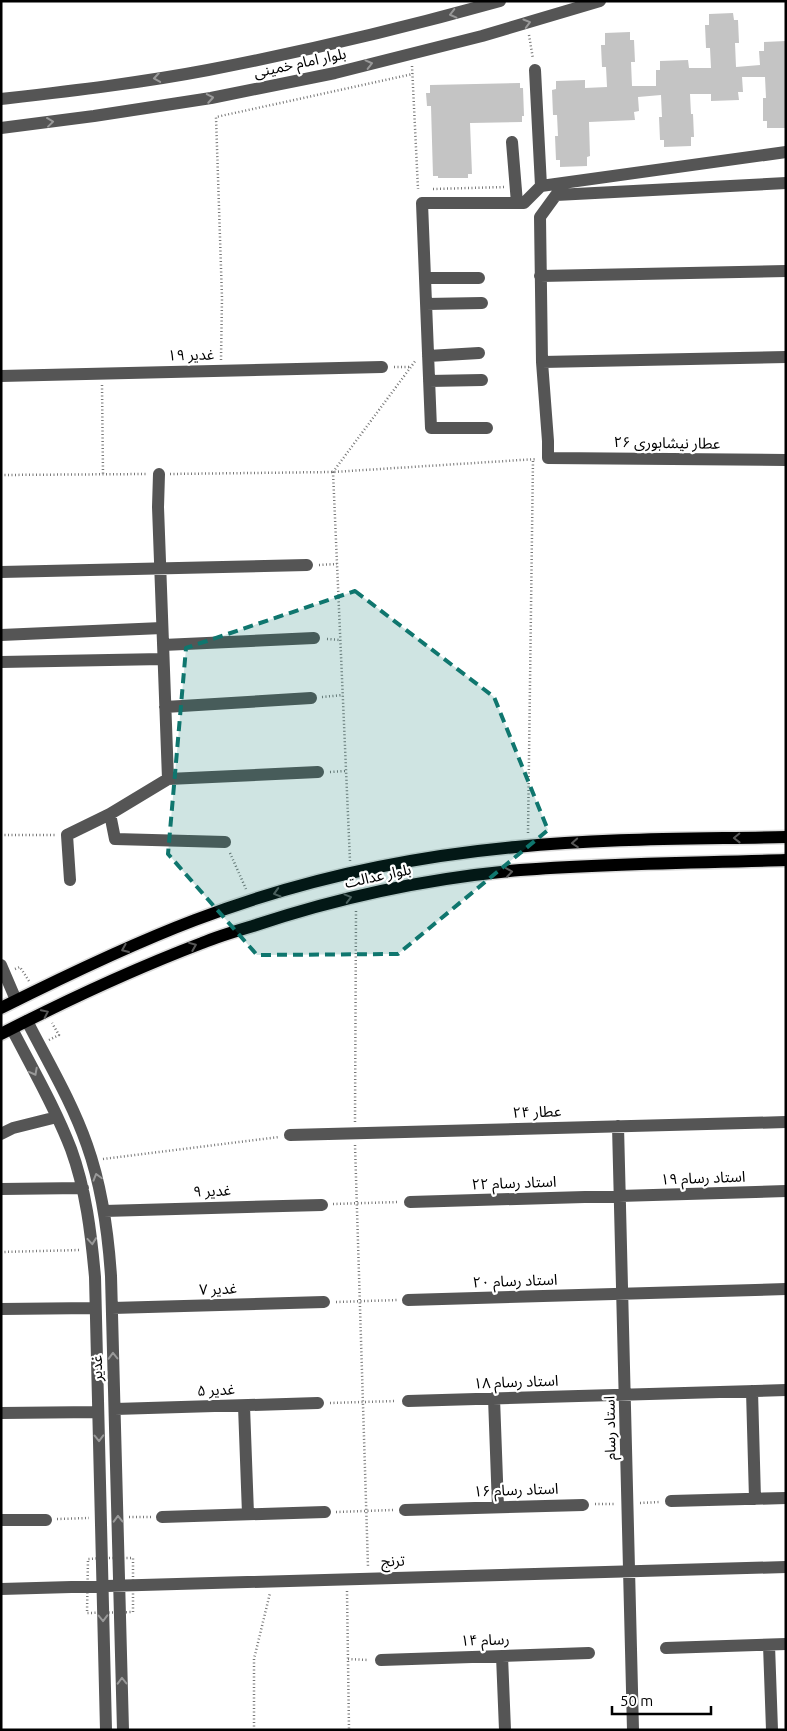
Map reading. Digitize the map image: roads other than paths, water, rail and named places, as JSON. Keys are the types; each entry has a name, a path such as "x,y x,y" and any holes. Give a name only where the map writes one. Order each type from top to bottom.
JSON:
{"main road":[{"name":"بلوار عدالت","path":"1,1008 120,950 196,920 252,901 350,873 428,858 528,846 605,841 786,836"},
{"name":"بلوار عدالت","path":"6,1031 130,972 204,942 280,917 356,896 432,882 519,870 606,865 786,860"},
{"path":"16,1000 26,1022"},
{"path":"1,1008 6,1031"}],"street":[{"name":"بلوار امام خمینی","path":"1,99 90,88 206,70 328,46 500,1"},
{"name":"بلوار امام خمینی","path":"1,128 211,98 335,73 527,23 600,1"},
{"path":"535,70 541,186"},
{"path":"512,142 517,203"},
{"path":"487,428 431,428 422,203 524,203 541,186 786,152"},
{"path":"786,183 556,195 540,218 542,362 786,356"},
{"path":"540,276 786,271"},
{"path":"425,278 479,278"},
{"path":"426,304 482,303"},
{"path":"428,356 479,353"},
{"name":"عطار نیشابوری ۲۶","path":"542,362 548,458 786,460"},
{"name":"غدیر ۱۹","path":"1,376 382,367"},
{"path":"429,382 482,380"},
{"path":"158,474 168,778"},
{"path":"1,572 307,565"},
{"path":"1,635 162,628"},
{"path":"1,662 163,652 314,638"},
{"path":"165,707 311,698"},
{"path":"70,880 67,835 110,814 168,778 318,772"},
{"path":"110,814 115,839 225,842"},
{"path":"1,965 16,1000"},
{"name":"غدیر","path":"26,1022 71,1106 87,1144 99,1184 108,1230 112,1308 123,1730"},
{"name":"غدیر","path":"6,1031 58,1117 71,1150 82,1188 91,1232 95,1308 106,1730"},
{"path":"1,1134 13,1128 58,1117"},
{"name":"عطار ۲۴","path":"290,1136 786,1122"},
{"name":"استاد رسام","path":"618,1126 633,1730"},
{"path":"1,1189 82,1188"},
{"name":"استاد رسام ۱۹","path":"620,1196 786,1192"},
{"name":"استاد رسام ۲۲","path":"410,1202 620,1196"},
{"name":"غدیر ۹","path":"104,1210 322,1205"},
{"name":"استاد رسام ۲۰","path":"408,1300 786,1289"},
{"name":"غدیر ۷","path":"112,1308 324,1302"},
{"path":"1,1309 95,1308"},
{"name":"استاد رسام ۱۸","path":"408,1401 786,1390"},
{"path":"752,1391 755,1499"},
{"path":"494,1398 498,1507"},
{"name":"غدیر ۵","path":"115,1409 318,1403"},
{"path":"244,1406 248,1514"},
{"path":"1,1413 98,1412"},
{"path":"671,1501 786,1498"},
{"name":"استاد رسام ۱۶","path":"405,1510 583,1505"},
{"path":"162,1517 325,1512"},
{"path":"1,1520 46,1520"},
{"name":"ترنج","path":"1,1588 786,1567"},
{"path":"666,1648 786,1644"},
{"path":"769,1645 772,1730"},
{"name":"رسام ۱۴","path":"381,1660 589,1653"},
{"path":"502,1656 505,1730"}]}
